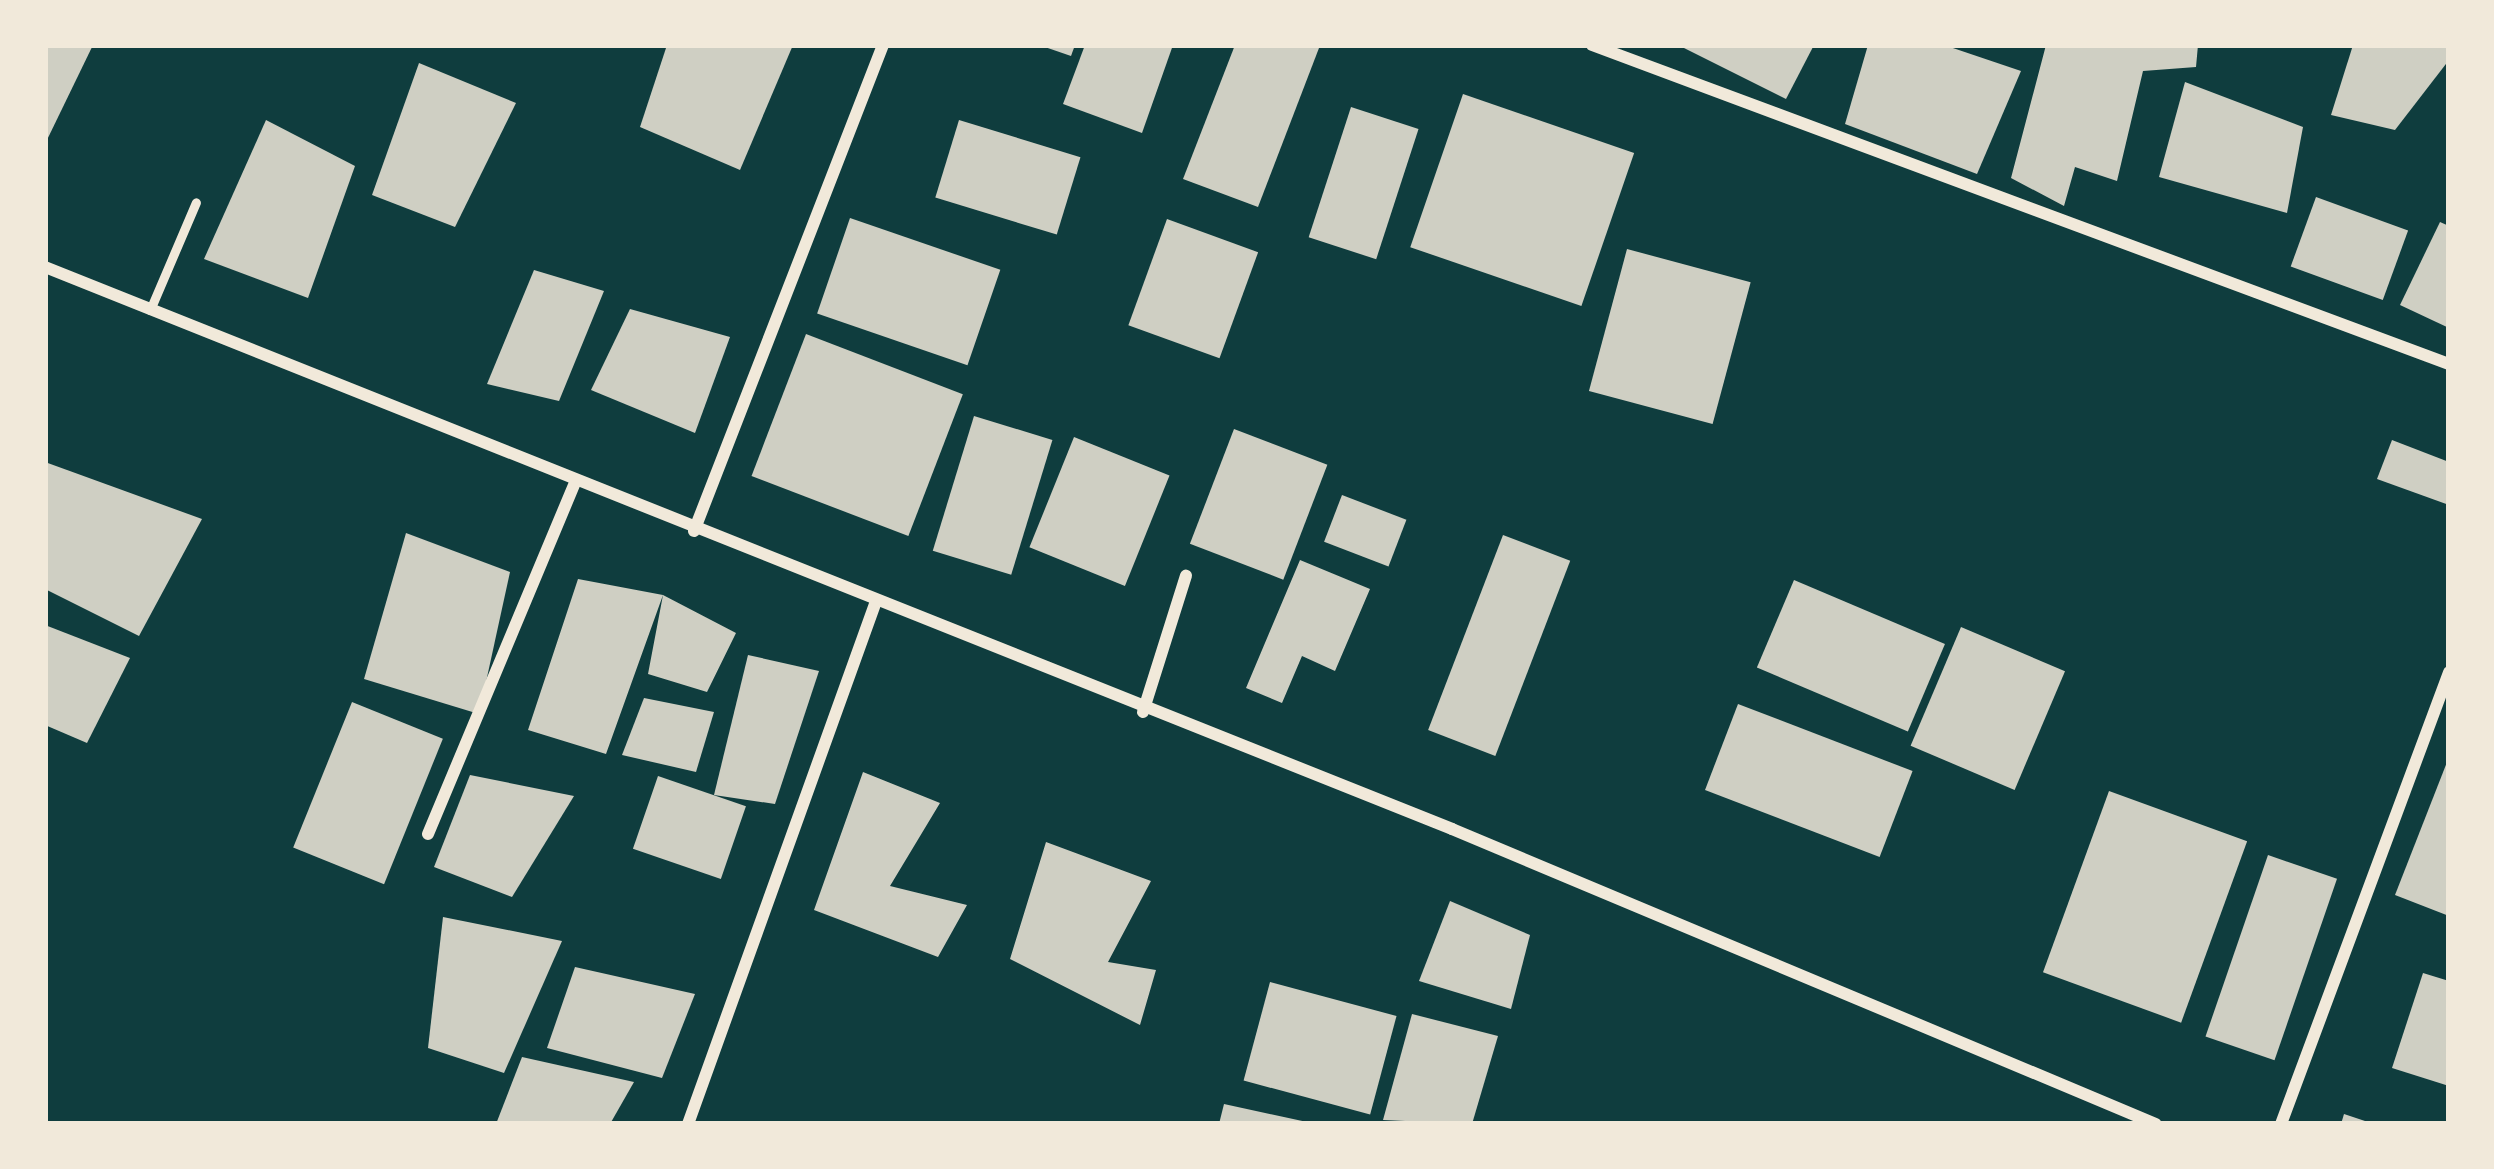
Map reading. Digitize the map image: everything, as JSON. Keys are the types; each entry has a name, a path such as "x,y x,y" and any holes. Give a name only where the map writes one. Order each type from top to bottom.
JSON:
{"street":[{"path":"694,531 883,45"},
{"path":"1592,45 2449,364"},
{"path":"45,267 1143,712 1452,829 2156,1124"},
{"path":"428,834 575,482"},
{"path":"1143,712 1186,576"},
{"path":"688,1124 875,604"},
{"path":"2281,1124 2449,672"}],"lane":[{"path":"150,310 196,202"}],"building":[{"path":"45,45 93,45 45,144"},
{"path":"667,45 793,45 740,170 640,127"},
{"path":"1039,45 1075,45 1071,56"},
{"path":"1085,45 1173,45 1142,133 1063,104"},
{"path":"1235,45 1319,48 1258,207 1183,179"},
{"path":"1678,45 1814,45 1786,99"},
{"path":"1868,45 1944,45 2021,71 1977,174 1845,124"},
{"path":"2046,45 2198,45 2196,67 2143,71 2117,181 2075,167 2064,206 2011,178"},
{"path":"2353,45 2449,45 2449,60 2395,130 2331,115"},
{"path":"419,63 516,103 455,227 372,195"},
{"path":"2185,82 2303,127 2287,213 2159,177"},
{"path":"1463,94 1634,153 1581,306 1410,247"},
{"path":"1351,107 1419,129 1376,259 1309,237"},
{"path":"266,120 355,166 308,298 204,259"},
{"path":"959,120 1080,157 1057,235 935,197"},
{"path":"2316,197 2408,231 2383,300 2291,267"},
{"path":"850,218 1000,270 967,365 817,313"},
{"path":"1167,219 1258,252 1220,358 1128,325"},
{"path":"2440,222 2449,226 2449,328 2400,305"},
{"path":"1627,249 1751,282 1713,424 1589,391"},
{"path":"534,270 604,291 559,401 487,384"},
{"path":"630,309 730,337 695,433 591,390"},
{"path":"806,334 963,394 908,536 752,476"},
{"path":"974,416 1052,440 1011,575 933,551"},
{"path":"1234,429 1327,465 1283,580 1190,544"},
{"path":"1074,437 1169,476 1125,586 1029,547"},
{"path":"2392,440 2449,462 2449,505 2377,479"},
{"path":"45,462 202,519 139,636 45,589"},
{"path":"1342,495 1406,520 1388,566 1324,542"},
{"path":"406,533 510,572 479,714 364,679"},
{"path":"1503,535 1570,561 1495,756 1428,730"},
{"path":"1300,560 1370,589 1335,671 1302,656 1282,703 1246,688"},
{"path":"578,579 663,595 606,754 528,730"},
{"path":"1794,580 1945,644 1908,732 1757,667"},
{"path":"663,595 736,633 707,692 648,674"},
{"path":"45,625 130,658 87,743 45,725"},
{"path":"1961,627 2065,671 2015,790 1911,746"},
{"path":"748,655 819,671 775,804 714,795"},
{"path":"644,698 714,712 696,772 622,755"},
{"path":"352,702 443,739 384,884 293,848"},
{"path":"1738,704 1913,771 1880,857 1705,790"},
{"path":"2449,757 2449,916 2395,895"},
{"path":"863,772 940,803 890,886 967,905 938,957 814,910"},
{"path":"470,775 574,796 512,897 434,867"},
{"path":"658,776 746,806 721,879 633,849"},
{"path":"2109,791 2247,841 2181,1023 2043,972"},
{"path":"1046,842 1151,881 1108,962 1156,970 1140,1025 1010,959"},
{"path":"2268,855 2337,879 2275,1060 2205,1037"},
{"path":"1450,901 1530,935 1511,1009 1419,981"},
{"path":"443,917 562,941 504,1073 428,1048"},
{"path":"575,967 695,994 662,1078 547,1048"},
{"path":"2423,973 2449,981 2449,1086 2392,1068"},
{"path":"1270,982 1397,1016 1370,1114 1244,1081"},
{"path":"1412,1014 1498,1036 1472,1124 1383,1120"},
{"path":"522,1057 634,1082 610,1124 496,1124"},
{"path":"1224,1104 1307,1122 1307,1124 1219,1124"},
{"path":"2344,1114 2371,1123 2371,1124 2341,1124"}]}
